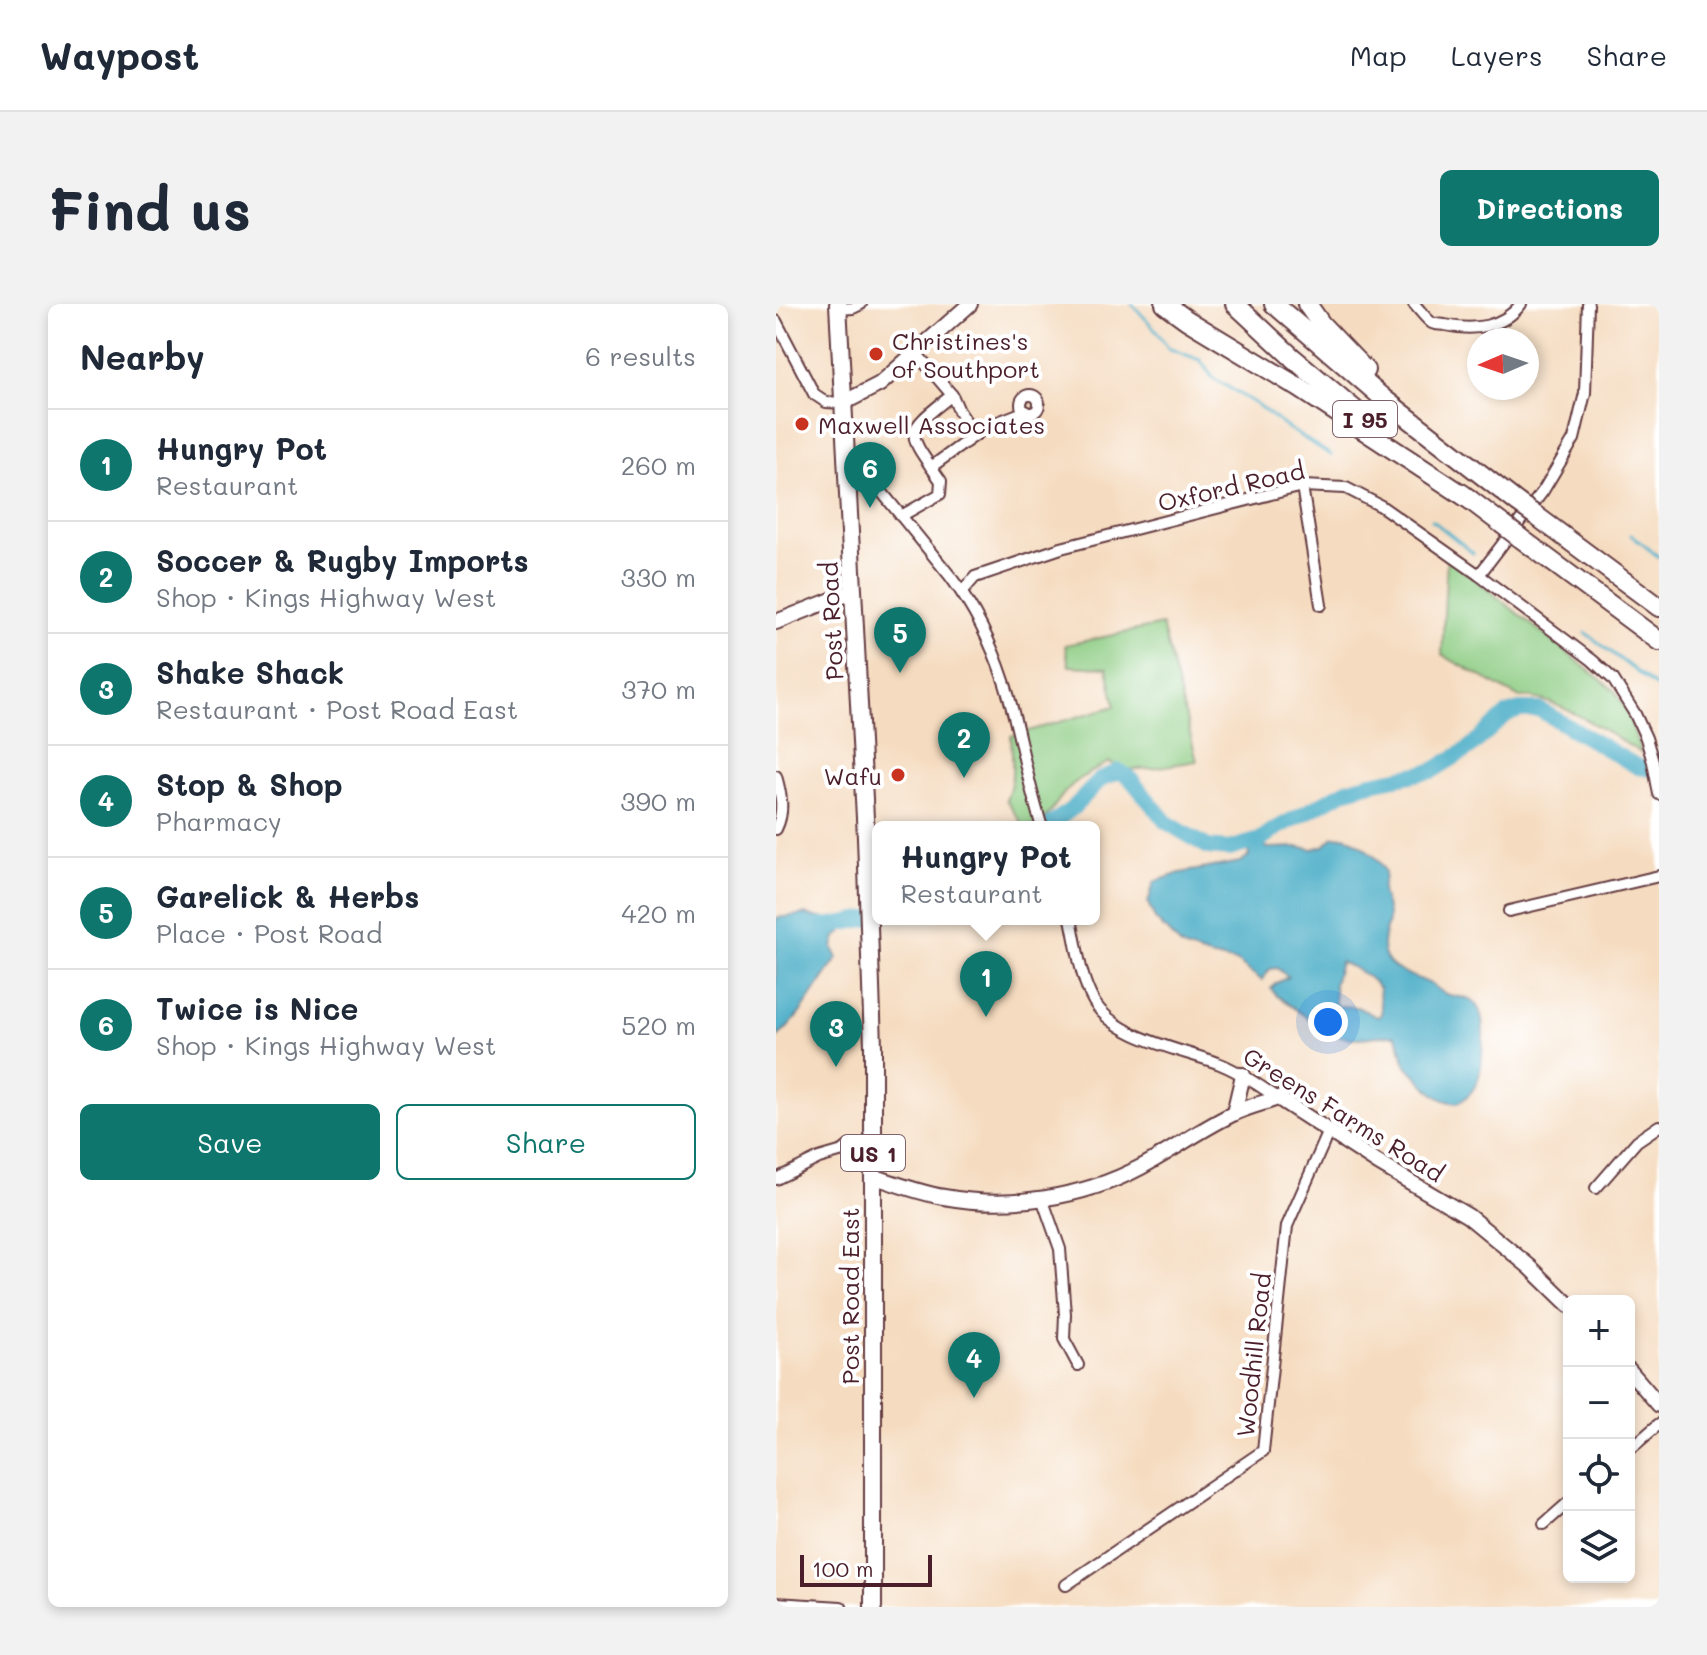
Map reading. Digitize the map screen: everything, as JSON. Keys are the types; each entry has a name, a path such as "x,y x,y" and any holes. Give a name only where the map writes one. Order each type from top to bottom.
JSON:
{"highway":[{"path":"1165,304 1469,499"},
{"name":"I 95","path":"1235,304 1350,407 1659,641"},
{"name":"I 95","path":"1274,304 1359,379 1435,440 1659,607"},
{"path":"1307,304 1346,351 1435,440"}],"main road":[{"name":"Post Road","path":"838,306 870,936"},
{"name":"Post Road East","path":"870,936 874,1072 873,1607"}],"street":[{"path":"838,306 853,308 861,304"},
{"path":"776,321 814,394 826,402 843,403 880,384 970,304"},
{"path":"1414,304 1433,323 1458,328 1482,328 1502,322 1521,304"},
{"path":"1479,575 1543,491 1574,439 1585,393 1588,304"},
{"path":"916,353 952,395 975,435"},
{"path":"901,516 940,494 941,481 915,442 916,428 952,395"},
{"path":"931,467 988,426 1026,411"},
{"path":"845,446 962,592 988,641 1010,699 1040,821"},
{"path":"1302,486 1321,605"},
{"name":"Oxford Road","path":"950,576 975,577 1061,548 1302,486 1346,488 1381,506 1479,575 1613,679 1635,714 1653,762 1659,794"},
{"path":"962,592 975,577"},
{"path":"776,622 854,591"},
{"path":"776,776 783,799 776,829"},
{"path":"1509,911 1659,876"},
{"name":"Greens Farms Road","path":"1072,925 1086,984 1095,1004 1112,1022 1151,1041 1243,1075 1402,1178 1468,1216 1530,1267 1563,1299"},
{"path":"1234,1113 1243,1075"},
{"path":"873,1176 924,1193 961,1200 994,1202 1042,1198 1116,1179 1234,1113 1278,1098"},
{"path":"1596,1188 1637,1141 1659,1126"},
{"name":"Woodhill Road","path":"1066,1585 1263,1451 1287,1226 1329,1131"},
{"path":"776,1179 819,1158 843,1151 861,1156 873,1150"},
{"path":"1042,1198 1060,1249 1064,1339 1078,1365"},
{"path":"1635,1377 1659,1405"},
{"path":"1635,1445 1659,1424"},
{"path":"1544,1524 1563,1507"},
{"path":"776,1603 841,1607"}],"green space":[{"path":"1447,557 1615,691 1627,711 1641,753 1564,709 1533,698 1520,698 1442,655"},
{"path":"1162,625 1197,761 1125,770 1109,762 1070,786 1042,821 1020,821 1006,800 1012,777 1011,736 1115,706 1107,668 1069,666 1065,645"}],"water":[{"path":"1345,836 1356,842 1383,867 1385,877 1382,890 1388,920 1383,947 1388,962 1446,994 1470,1000 1479,1010 1483,1034 1480,1071 1473,1089 1458,1103 1434,1094 1407,1066 1395,1035 1349,1038 1326,1030 1271,989 1288,977 1277,968 1270,969 1262,980 1237,962 1182,947 1155,919 1148,903 1154,882 1180,873 1240,862 1249,856 1248,850 1264,845 1268,848 1313,849 1324,846 1333,837","holes":["1340,962 1377,985 1381,1015 1377,1017 1357,1007 1338,1006 1335,1003 1334,984"]},
{"path":"805,914 841,925 842,933 836,937 833,948 838,958 802,1011 776,1038 776,918"}],"waterway":[{"path":"1132,304 1168,348 1200,360 1213,378 1331,455"},
{"path":"1432,520 1473,553"},
{"path":"1631,535 1659,557"},
{"path":"1586,633 1659,689"},
{"path":"1055,821 1073,808 1101,779 1119,771 1129,777 1166,822 1208,847 1229,849 1260,840 1347,790 1432,771 1468,749 1507,714 1520,710 1540,710 1638,767 1659,770"},
{"path":"820,926 872,918"}],"place":[{"name":"Christines's of Southport","path":"876,354"},
{"name":"Maxwell Associates","path":"802,424"},
{"name":"Twice is Nice","path":"870,508"},
{"name":"Garelick & Herbs","path":"900,673"},
{"name":"Wafu","path":"898,775"},
{"name":"Soccer & Rugby Imports","path":"964,778"},
{"name":"Hungry Pot","path":"986,1017"},
{"name":"Shake Shack","path":"836,1067"},
{"name":"Stop & Shop","path":"974,1398"}]}
